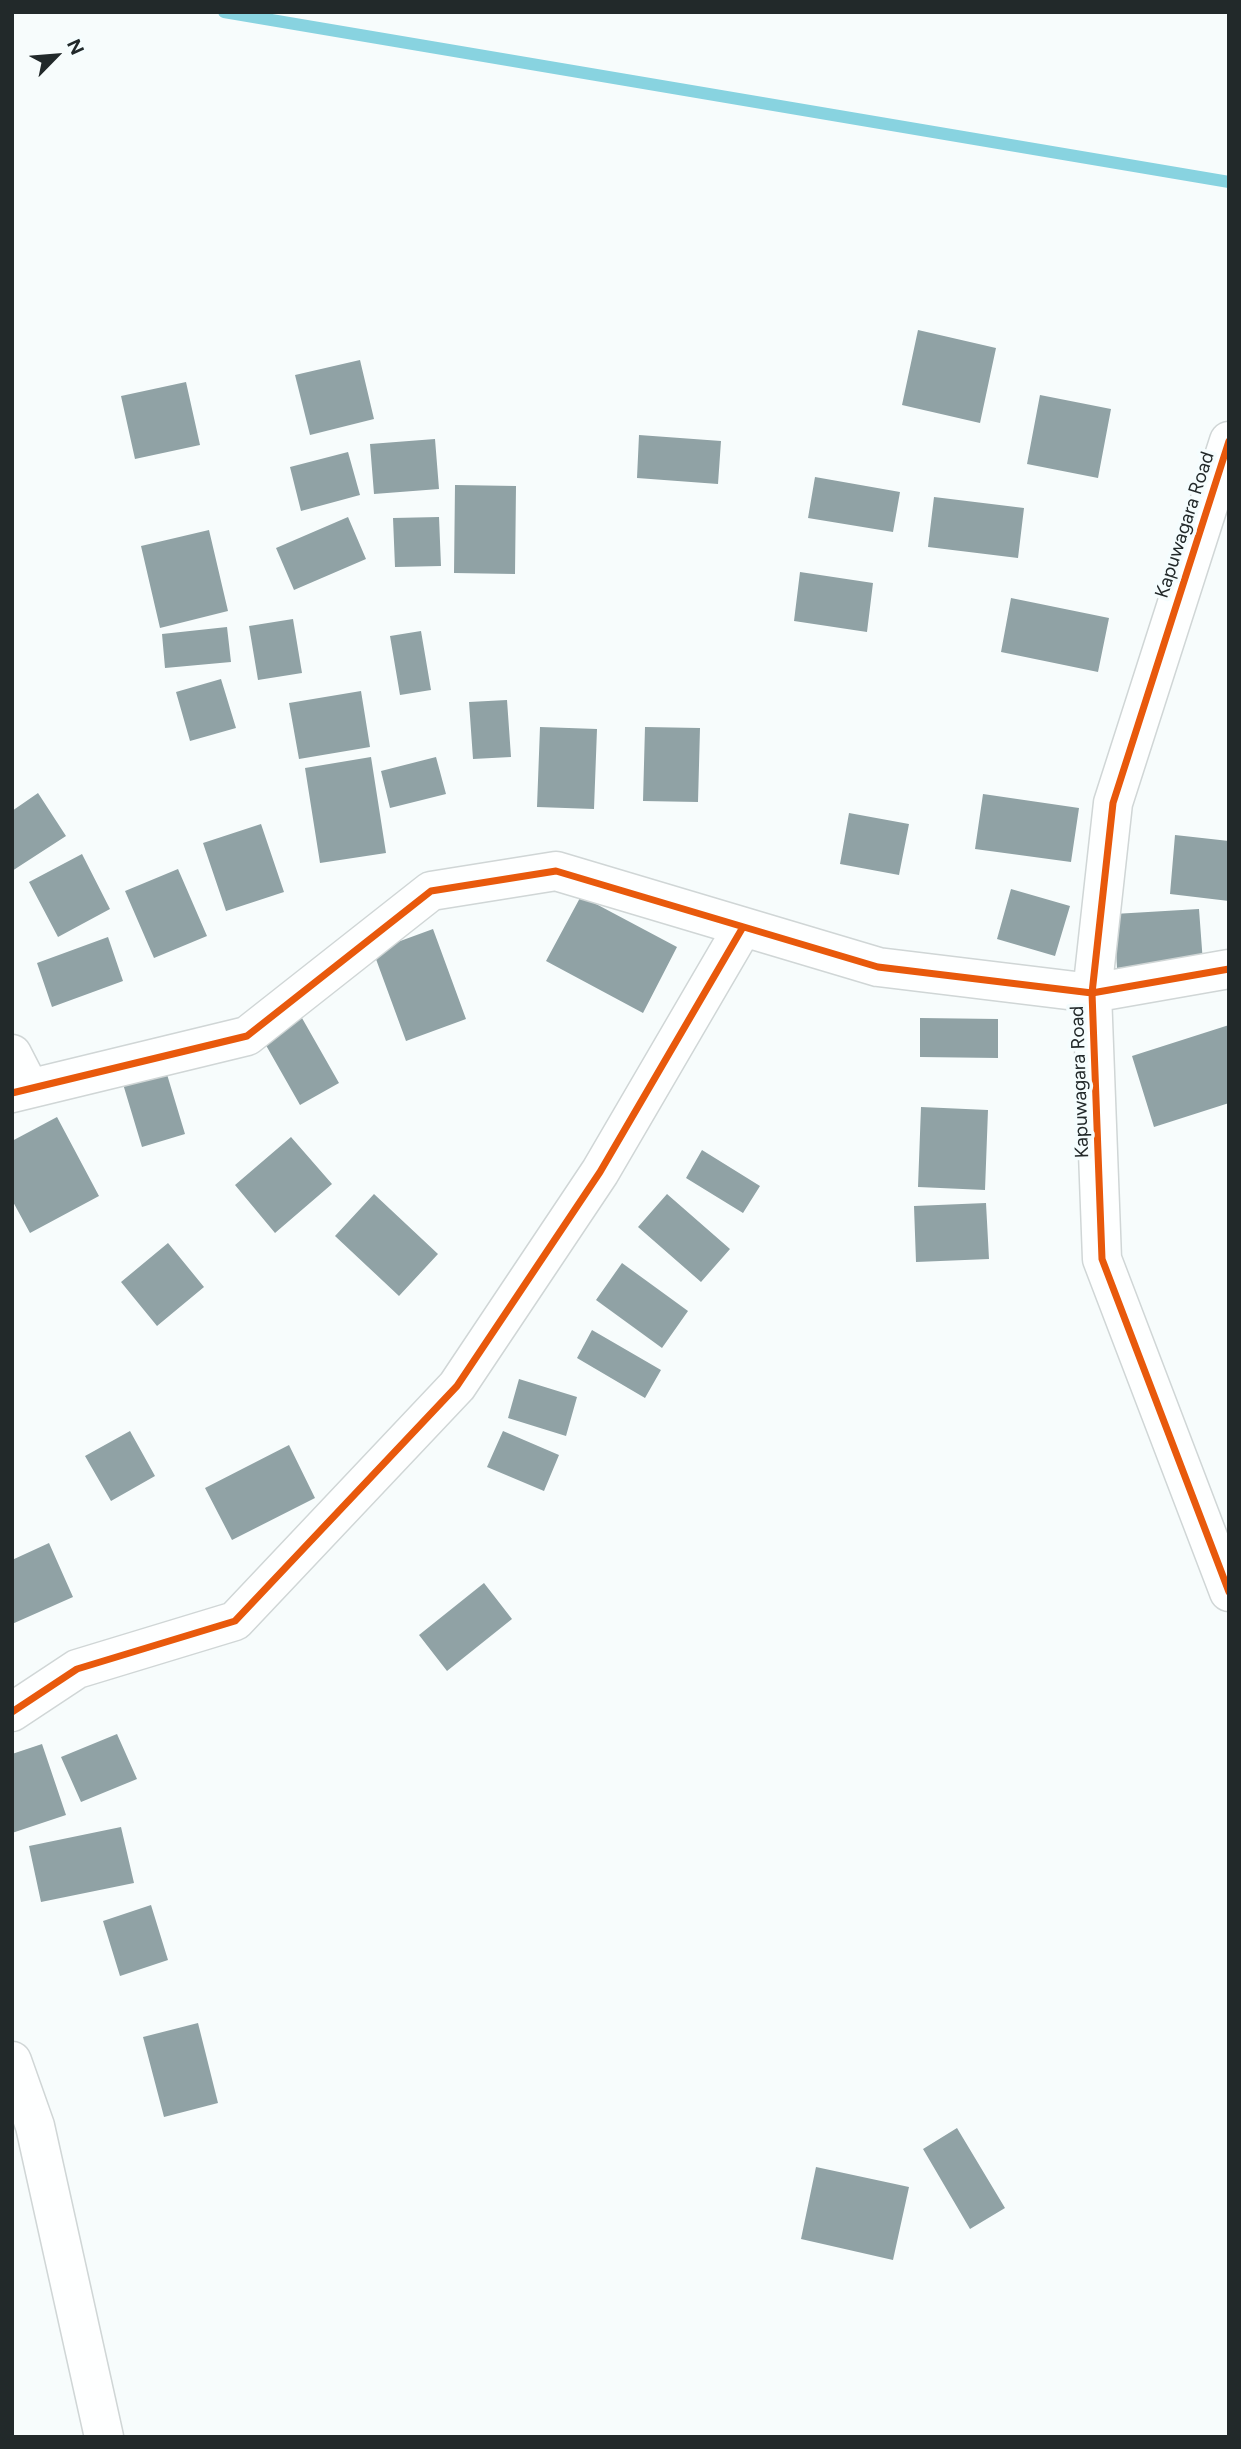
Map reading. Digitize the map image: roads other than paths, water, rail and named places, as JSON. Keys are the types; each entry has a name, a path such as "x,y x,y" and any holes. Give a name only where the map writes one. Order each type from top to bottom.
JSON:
{"street":[{"name":"Kapuwagara Road","path":"1229,440 1113,803 1092,993 1102,1259 1229,1592"},
{"path":"12,1054 21,1090 247,1036 431,891 556,871 878,967 1092,993 1229,969"},
{"path":"12,1712 77,1670 235,1621 457,1387 600,1172 743,927"},
{"path":"12,2061 24,2132 104,2437"}],"waterway":[{"path":"224,12 1229,182"}]}
